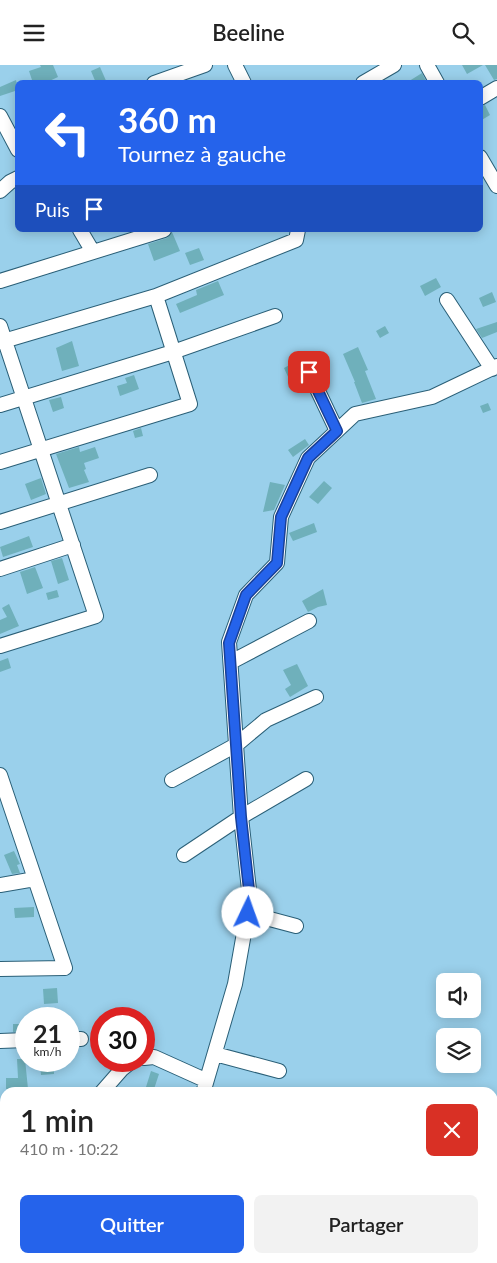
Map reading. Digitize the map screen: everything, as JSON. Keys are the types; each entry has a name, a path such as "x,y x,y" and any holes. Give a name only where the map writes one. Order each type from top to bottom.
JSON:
{"street":[{"path":"163,80 206,65"},
{"path":"234,65 242,80"},
{"path":"368,80 394,65"},
{"path":"427,65 435,80"},
{"path":"483,95 497,88"},
{"path":"0,116 13,131"},
{"path":"483,163 491,179"},
{"path":"81,232 92,252"},
{"path":"0,281 153,232"},
{"path":"2,341 156,296 296,240 298,232"},
{"path":"0,462 190,404 156,296"},
{"path":"155,1058 204,1086 236,984 250,899 241,817 229,643 246,595 277,563 281,517 308,458 355,414 432,397 495,368 448,300"},
{"path":"0,405 173,352 275,316"},
{"path":"0,326 2,341 24,397 96,616 0,646"},
{"path":"309,372 337,431"},
{"path":"0,522 150,475"},
{"path":"0,569 73,545"},
{"path":"231,662 309,621"},
{"path":"172,780 236,745 266,720 316,697"},
{"path":"0,775 3,793 65,967 0,969"},
{"path":"184,855 241,817 306,779"},
{"path":"0,885 35,879"},
{"path":"248,913 296,926"},
{"path":"0,1041 15,1040"},
{"path":"215,1054 279,1071"},
{"path":"106,1087 119,1072"}],"building":[{"path":"40,65 53,65 58,77 52,80 32,80 29,71 41,67"},
{"path":"462,65 483,65 467,74"},
{"path":"485,65 497,65 497,79 494,80"},
{"path":"100,67 106,80 95,80 91,71"},
{"path":"422,73 426,80 411,80"},
{"path":"15,80 15,91 0,96 0,87"},
{"path":"485,105 490,115 483,119 483,106"},
{"path":"172,232 180,251 154,261 148,244 167,238"},
{"path":"199,248 204,260 190,265 185,253"},
{"path":"436,278 441,287 425,296 420,286"},
{"path":"218,281 224,295 180,313 176,304 197,295 196,290"},
{"path":"492,292 496,302 483,307 479,298"},
{"path":"497,322 497,332 482,338 476,329"},
{"path":"385,326 389,333 380,338 376,331"},
{"path":"72,341 79,366 62,371 56,348"},
{"path":"358,347 368,370 365,371 376,399 362,403 343,354"},
{"path":"297,361 301,374 289,379 284,368"},
{"path":"134,375 139,389 120,396 117,386 127,383 125,378"},
{"path":"61,397 64,408 53,412 49,400"},
{"path":"488,403 491,410 483,413 480,406"},
{"path":"141,428 143,436 135,438 133,431"},
{"path":"305,439 309,445 293,457 288,450"},
{"path":"79,447 80,452 95,447 99,458 84,463 86,469 84,470 89,482 69,488 56,454"},
{"path":"41,478 46,494 31,500 25,484"},
{"path":"324,481 332,488 318,504 309,497"},
{"path":"270,482 285,485 274,510 263,512"},
{"path":"314,523 317,532 293,541 289,533"},
{"path":"29,536 33,547 3,557 0,547"},
{"path":"62,558 69,580 58,584 51,561"},
{"path":"35,567 43,588 27,594 20,572"},
{"path":"323,589 327,605 308,612 302,601"},
{"path":"57,590 59,597 48,600 46,593"},
{"path":"9,604 19,626 0,634 0,620 7,617 2,608"},
{"path":"8,658 11,668 0,672 0,661"},
{"path":"297,664 308,686 290,697 285,689 291,685 283,670"},
{"path":"14,851 20,864 17,865 20,873 12,874 4,855"},
{"path":"34,907 34,917 15,918 14,908"},
{"path":"57,988 58,1003 44,1004 43,989"},
{"path":"13,1024 15,1024 15,1032 13,1032"},
{"path":"18,1072 26,1072 28,1087 6,1087 6,1078 18,1078"},
{"path":"41,1072 54,1072 54,1074 41,1075"},
{"path":"151,1072 159,1074 155,1087 146,1087"}],"route":[{"path":"248,913 250,899 241,817 229,643 246,595 277,563 281,517 308,458 337,431 309,372"}]}
